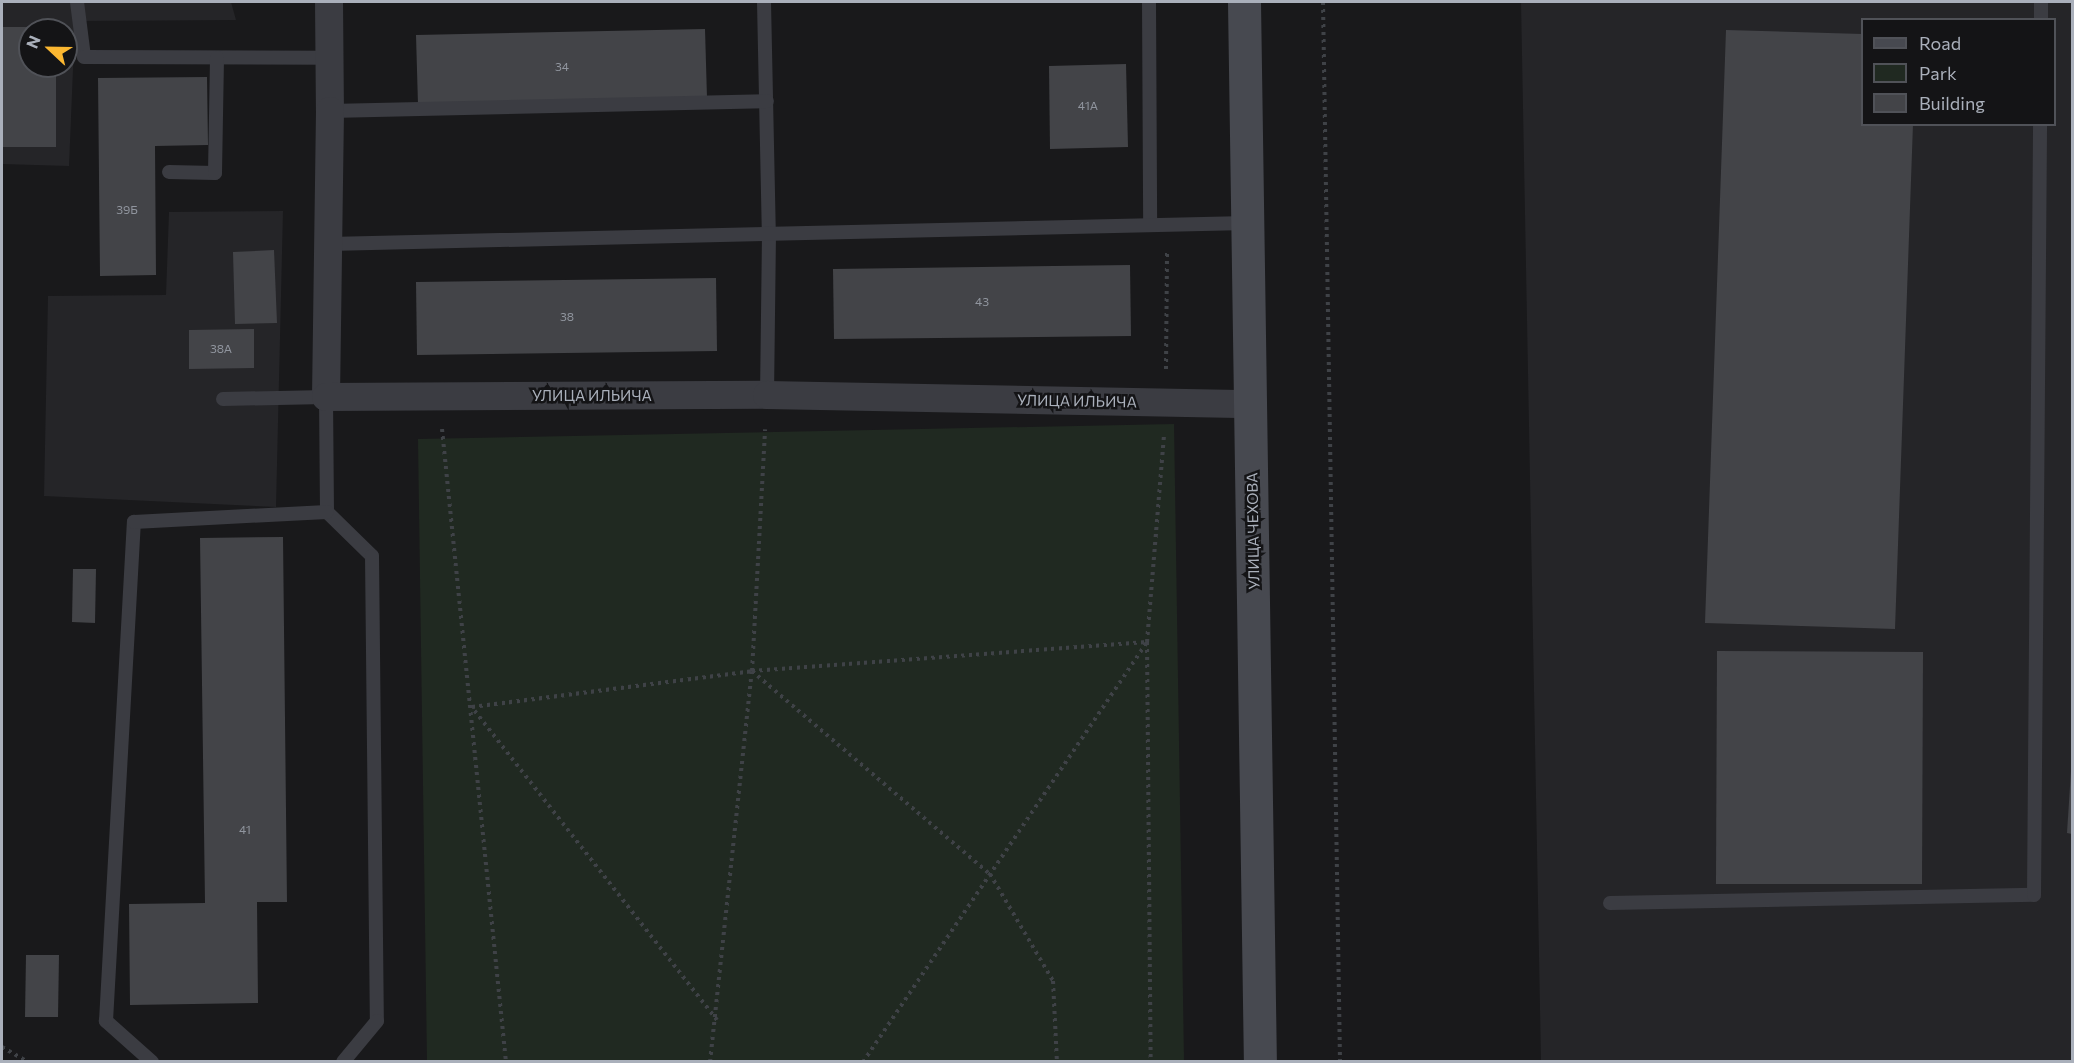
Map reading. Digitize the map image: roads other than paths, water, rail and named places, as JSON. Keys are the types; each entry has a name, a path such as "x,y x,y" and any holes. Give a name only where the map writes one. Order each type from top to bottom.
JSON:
{"main road":[{"name":"УЛИЦА ЧЕХОВА","path":"1244,2 1252,405 1260,1062"}],"street":[{"path":"326,397 330,111 328,2"},
{"name":"УЛИЦА ИЛЬИЧА","path":"326,397 767,395 1252,405"}],"lane":[{"path":"77,2 84,57 329,58"},
{"path":"764,2 769,233 767,395"},
{"path":"1149,2 1150,224"},
{"path":"2040,18 2041,2"},
{"path":"169,172 214,173 217,58"},
{"path":"330,111 767,101"},
{"path":"1610,903 2034,895 2040,126"},
{"path":"329,244 1248,223"},
{"path":"223,399 326,397 327,512 372,556 377,1021 343,1062"},
{"path":"152,1062 106,1021 134,522 327,512"}]}
